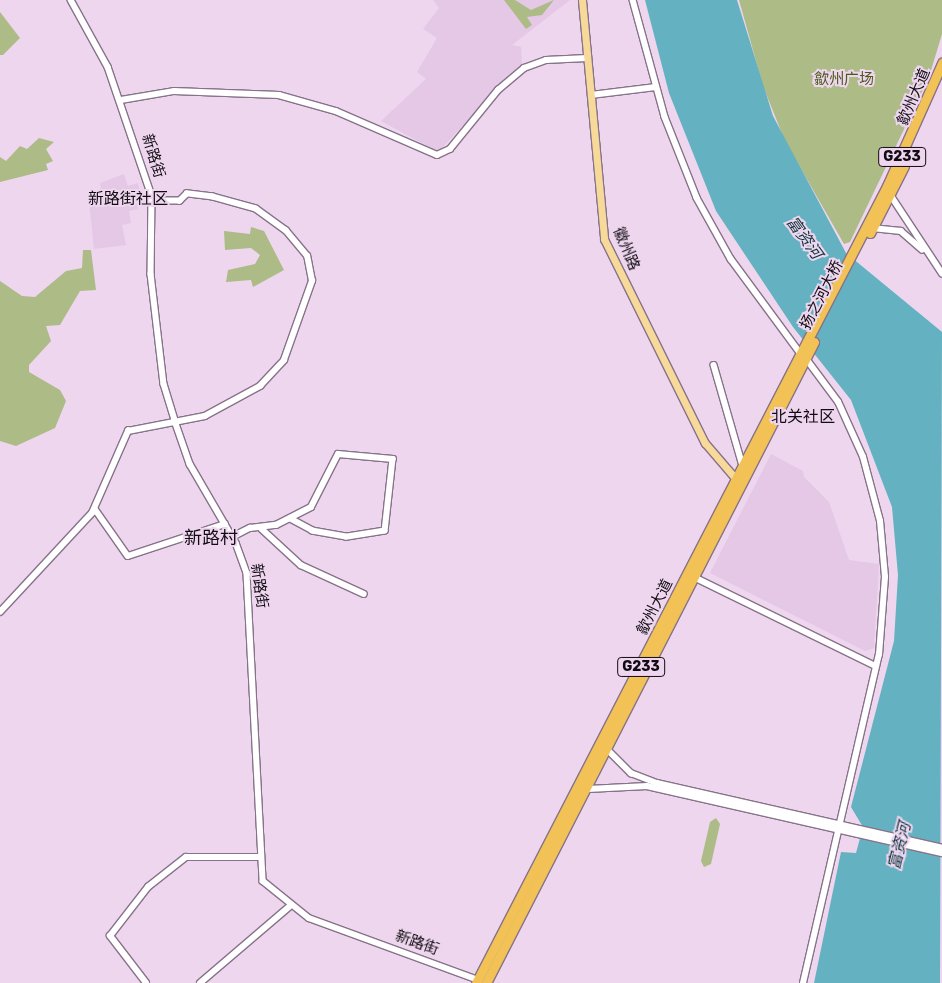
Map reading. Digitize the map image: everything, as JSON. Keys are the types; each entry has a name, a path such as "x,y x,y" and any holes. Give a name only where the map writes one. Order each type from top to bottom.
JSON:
{"highway":[{"name":"歙州大道","path":"858,249 918,124 942,64"},
{"name":"歙州大道","path":"858,249 872,228 890,194 942,82"},
{"name":"扬之河大桥","path":"805,354 858,249"},
{"name":"歙州大道","path":"480,982 742,466 805,354"},
{"name":"歙州大道","path":"480,982 588,789 696,578 805,354"}],"main road":[{"name":"徽州路","path":"582,0 601,224 607,246 705,443 736,479"}],"street":[{"name":"新路街","path":"71,0 121,100 153,202 151,274 164,384 175,421 190,464 225,524 246,568 252,619 260,857 265,886 290,907 309,918 480,982"},
{"path":"633,0 656,88 682,164 714,232 805,354 838,402 874,495 885,577 876,666 803,983"},
{"path":"121,100 174,91 279,95 336,111 438,155 450,149 503,84 524,68 546,60 588,58"},
{"path":"591,95 656,88"},
{"path":"0,612 95,509 128,432 205,416 268,379 284,360 312,281 306,254 284,228 256,209 187,194 180,201 153,202"},
{"path":"890,194 933,262"},
{"path":"872,228 904,232 942,273"},
{"path":"714,364 742,466"},
{"path":"232,537 250,528 262,529 290,519 316,502 338,454 393,458 385,531 346,537 313,531 290,519"},
{"path":"95,509 128,556 174,545 225,524"},
{"path":"262,529 301,565 364,594"},
{"path":"696,578 876,666"},
{"path":"608,750 631,773 657,783 942,853"},
{"path":"588,789 647,786 838,827"},
{"path":"859,832 942,848"},
{"path":"146,983 110,936 148,886 186,857 260,857"},
{"path":"200,983 290,907"}],"shaded area":[{"path":"433,0 570,0 512,45 521,47 522,64 438,152 381,121 426,79 417,72 437,38 423,29 439,8"},
{"path":"124,174 128,186 138,183 142,203 137,203 138,209 129,211 131,223 122,225 126,245 94,249 89,201 101,188 100,183"},
{"path":"771,454 803,471 804,477 829,502 849,560 879,564 874,648 865,651 710,573"}],"green space":[{"path":"504,0 515,0 531,10 554,0 542,15 527,17 532,25 526,29"},
{"name":"歙州广场","path":"739,0 942,0 942,34 929,77 850,242 844,244 785,141 763,86"},
{"path":"0,12 20,38 3,55 0,55"},
{"path":"39,138 54,142 46,149 53,161 46,164 48,170 0,182 0,157 6,161 20,146 27,149"},
{"path":"251,227 264,231 284,270 253,287 251,280 226,282 228,270 255,264 260,255 251,248 225,250 224,231 250,234"},
{"path":"83,250 91,250 96,290 80,291 60,325 46,326 51,341 29,365 29,372 60,390 66,401 55,428 16,446 0,441 0,281 22,296 35,297 66,271 82,268"},
{"path":"716,818 720,824 711,864 704,867 701,861 710,822"}],"water":[{"name":"富资河","path":"645,0 737,0 773,116 846,253 942,332 940,983 814,983 841,852 856,853 863,827 851,807 894,641 898,575 892,507 851,400 793,327 716,211 669,93"}],"district":[{"name":"新路街社区","path":"128,199"},
{"name":"北关社区","path":"803,417"},
{"name":"新路村","path":"211,538"}]}
